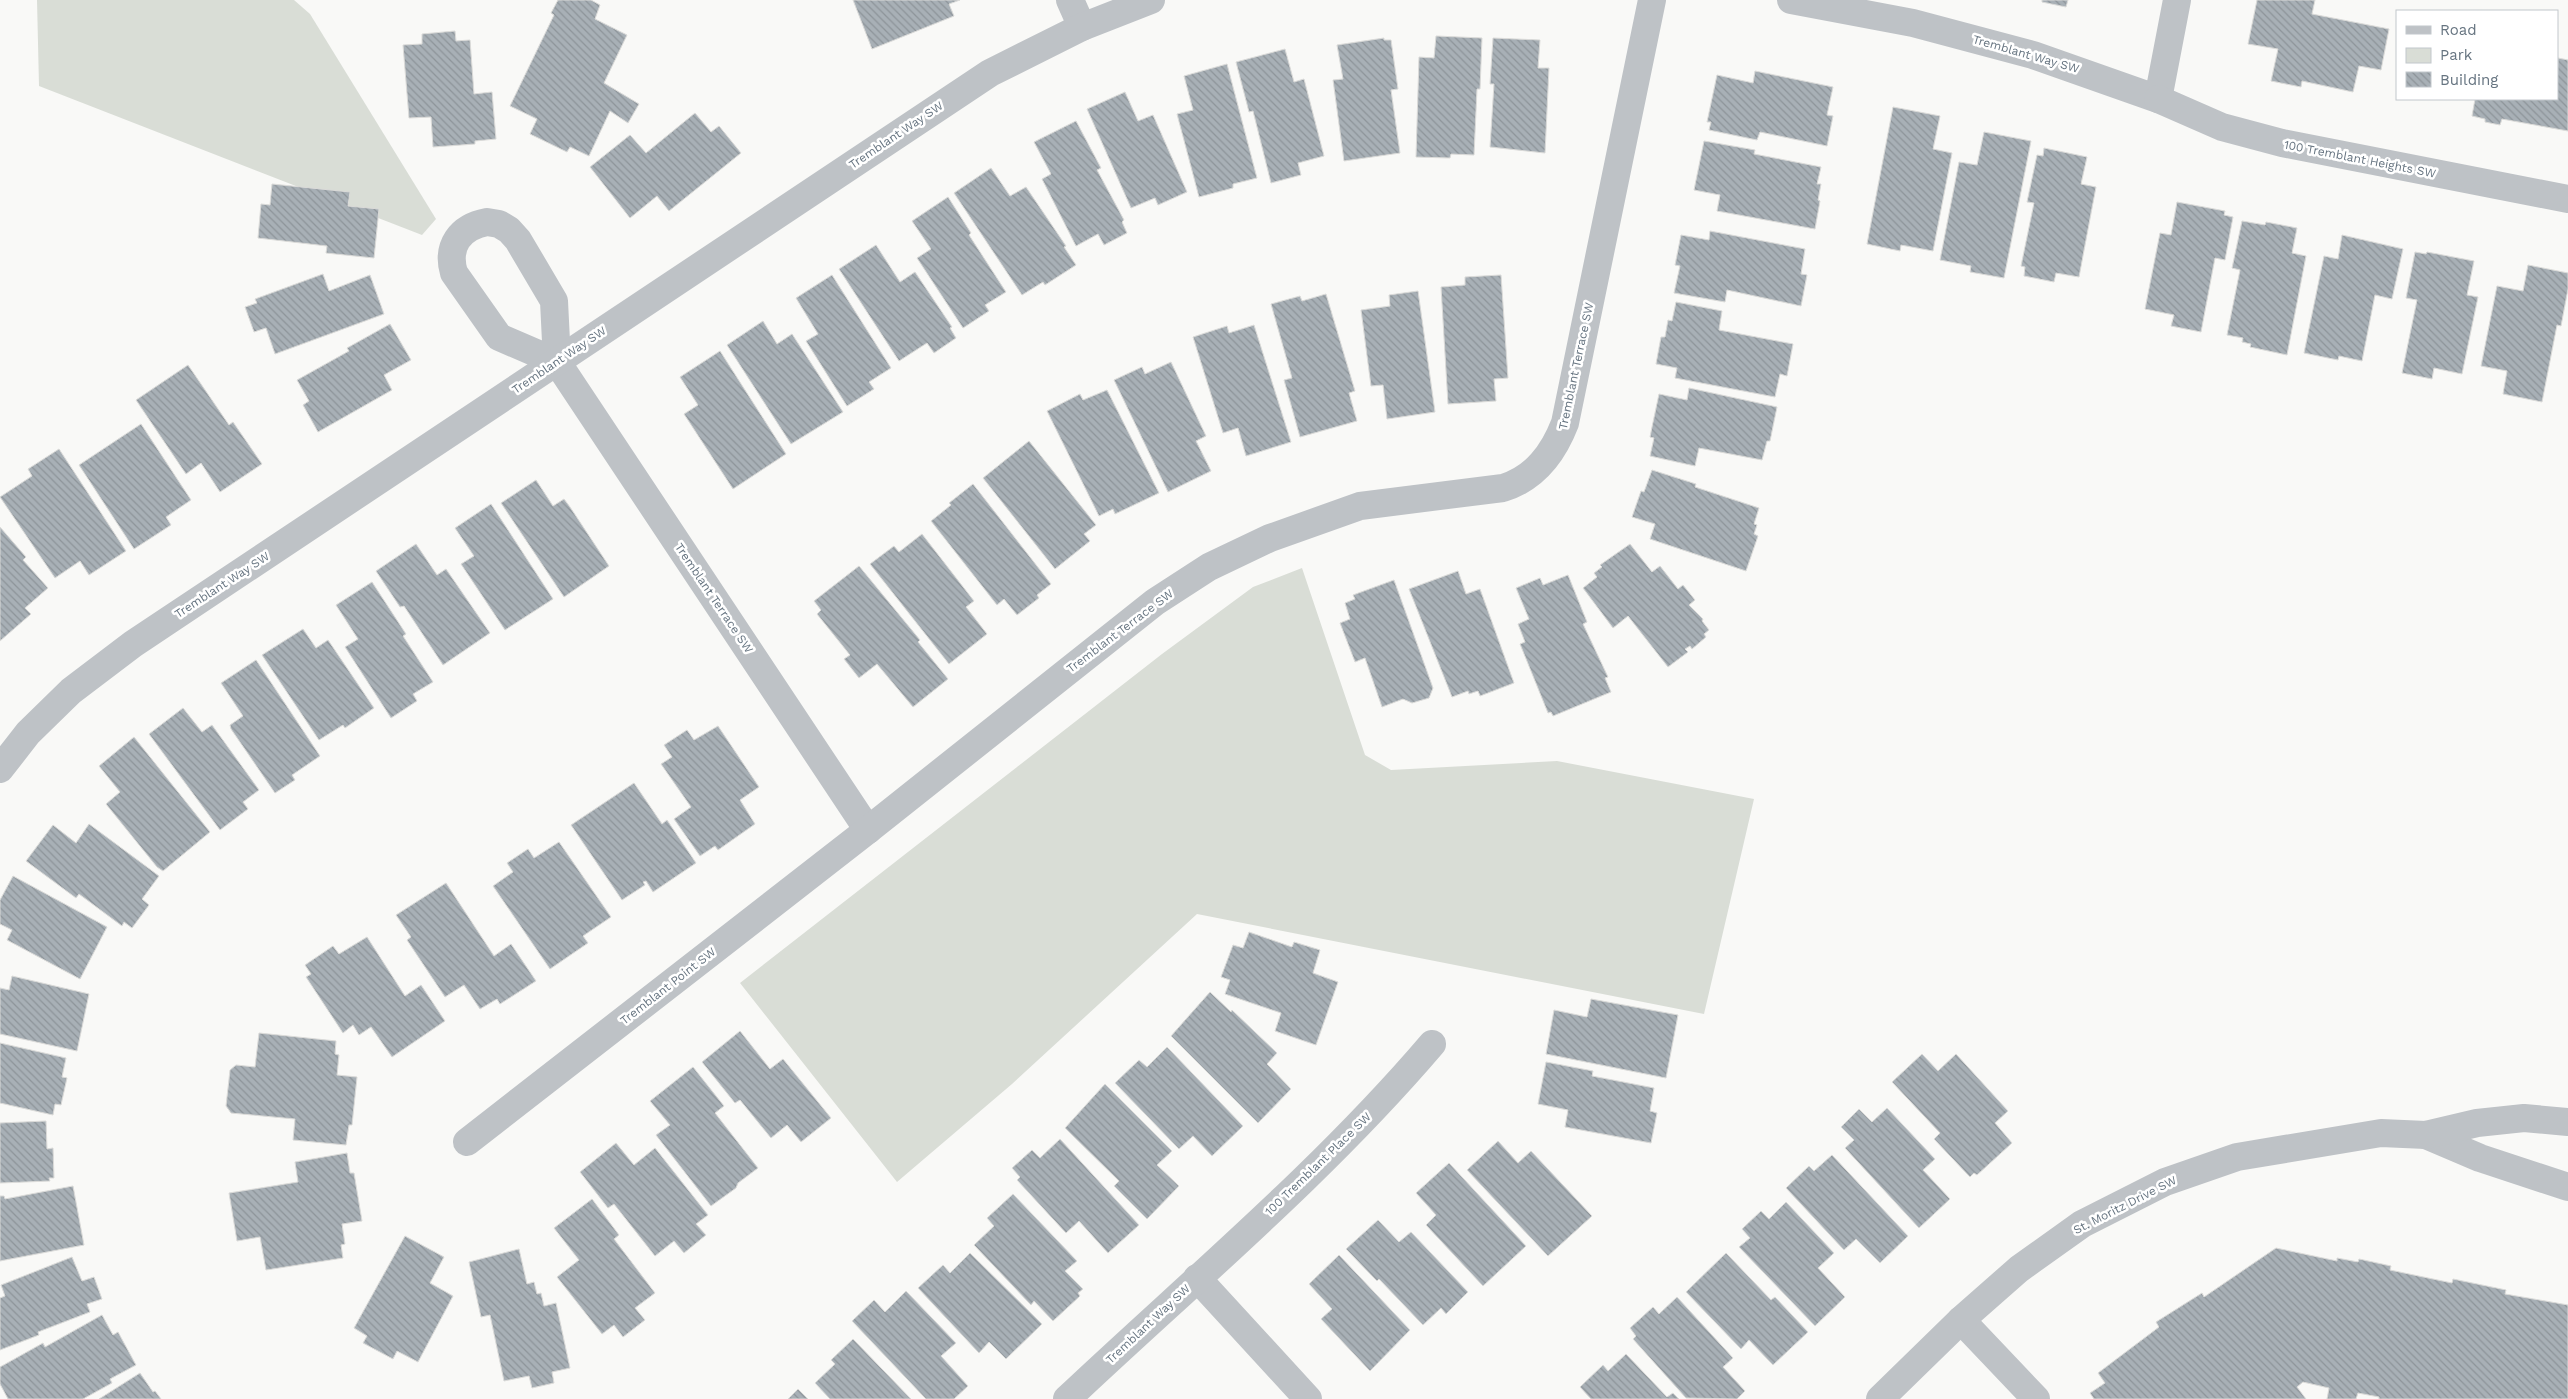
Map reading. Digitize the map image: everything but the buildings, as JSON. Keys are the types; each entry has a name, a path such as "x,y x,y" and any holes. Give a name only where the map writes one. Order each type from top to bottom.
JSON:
{"street":[{"path":"1070,0 1082,27"},
{"name":"Tremblant Way SW","path":"0,769 28,733 71,691 133,644 990,73 1082,27 1151,0"},
{"name":"Tremblant Terrace SW","path":"557,362 868,830 1155,602 1209,567 1270,538 1360,506 1503,488 1520,483 1536,470 1556,446 1565,423 1652,0"},
{"name":"Tremblant Way SW","path":"1791,0 1913,23 2033,55 2158,100"},
{"path":"2158,100 2177,0"},
{"name":"100 Tremblant Heights SW","path":"2158,100 2222,127 2282,143 2568,199"},
{"path":"493,223 510,230 518,240 554,301 557,362 499,337 454,273 451,262 452,250 456,240 463,231 474,224 493,223"},
{"name":"Tremblant Point SW","path":"467,1142 868,830"},
{"name":"100 Tremblant Place SW","path":"1197,1278 1324,1160 1393,1090 1432,1044"},
{"name":"St. Moritz Drive SW","path":"1880,1399 1961,1320 2020,1269 2082,1224 2165,1182 2237,1157 2381,1133 2426,1135 2476,1122 2524,1118 2568,1122"},
{"name":"St. Moritz Drive SW","path":"2426,1135 2480,1158 2568,1187"},
{"name":"Tremblant Way SW","path":"1067,1399 1197,1278 1308,1399"},
{"path":"1961,1320 2036,1399"}],"green space":[{"path":"37,0 294,0 310,14 436,219 422,235 39,86"},
{"path":"1302,568 1365,755 1391,770 1557,761 1754,799 1704,1014 1197,914 1012,1084 897,1182 740,983 1162,654 1253,587"}]}
